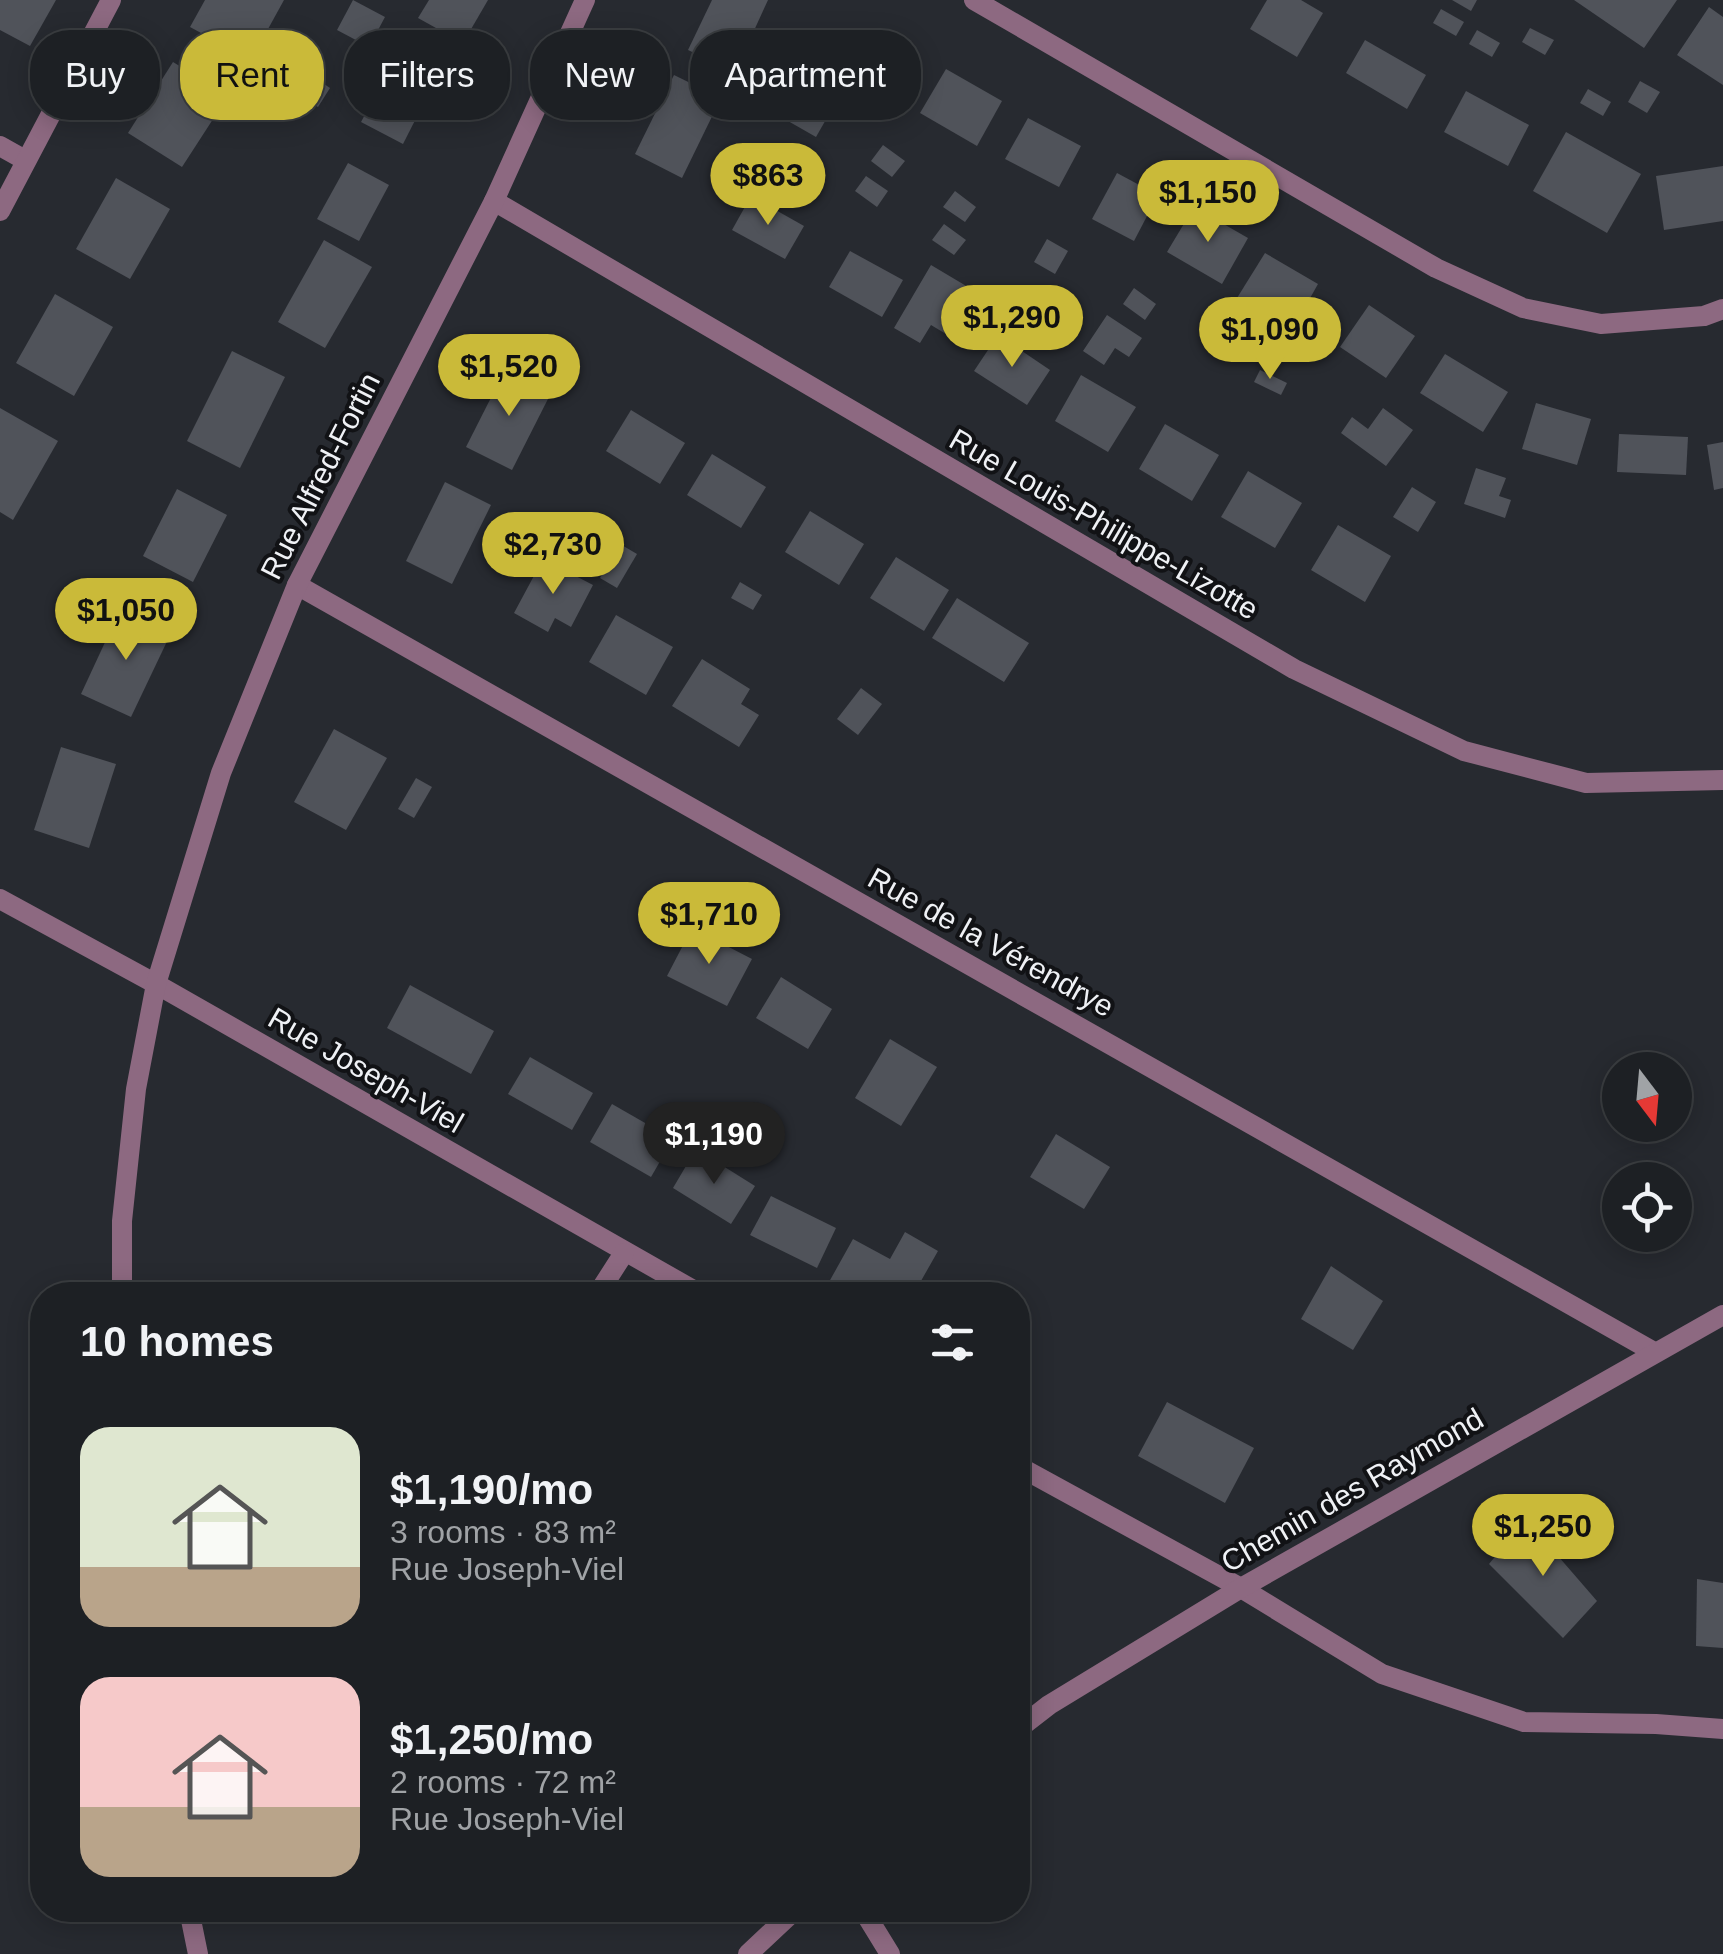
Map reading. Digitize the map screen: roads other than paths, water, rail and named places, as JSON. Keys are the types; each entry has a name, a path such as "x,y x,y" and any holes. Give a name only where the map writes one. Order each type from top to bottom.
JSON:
{"street":[{"path":"0,212 111,0"},
{"name":"Rue Alfred-Fortin","path":"122,1282 122,1221 136,1089 156,984 221,773 297,585 494,201 585,0"},
{"path":"974,0 1436,268 1523,308 1601,324 1704,316 1723,309"},
{"path":"0,146 26,160"},
{"name":"Rue Louis-Philippe-Lizotte","path":"494,201 1294,669 1464,752 1586,783 1723,780"},
{"name":"Rue de la Vérendrye","path":"297,585 1654,1352"},
{"name":"Rue Joseph-Viel","path":"0,900 156,984 678,1282"},
{"path":"605,1282 624,1253"},
{"name":"Chemin des Raymond","path":"1030,1720 1241,1588 1723,1314"},
{"path":"1030,1473 1241,1588 1382,1674 1524,1722 1723,1729"},
{"path":"191,1922 198,1954"},
{"path":"748,1954 783,1922"},
{"path":"870,1922 890,1954"}]}
